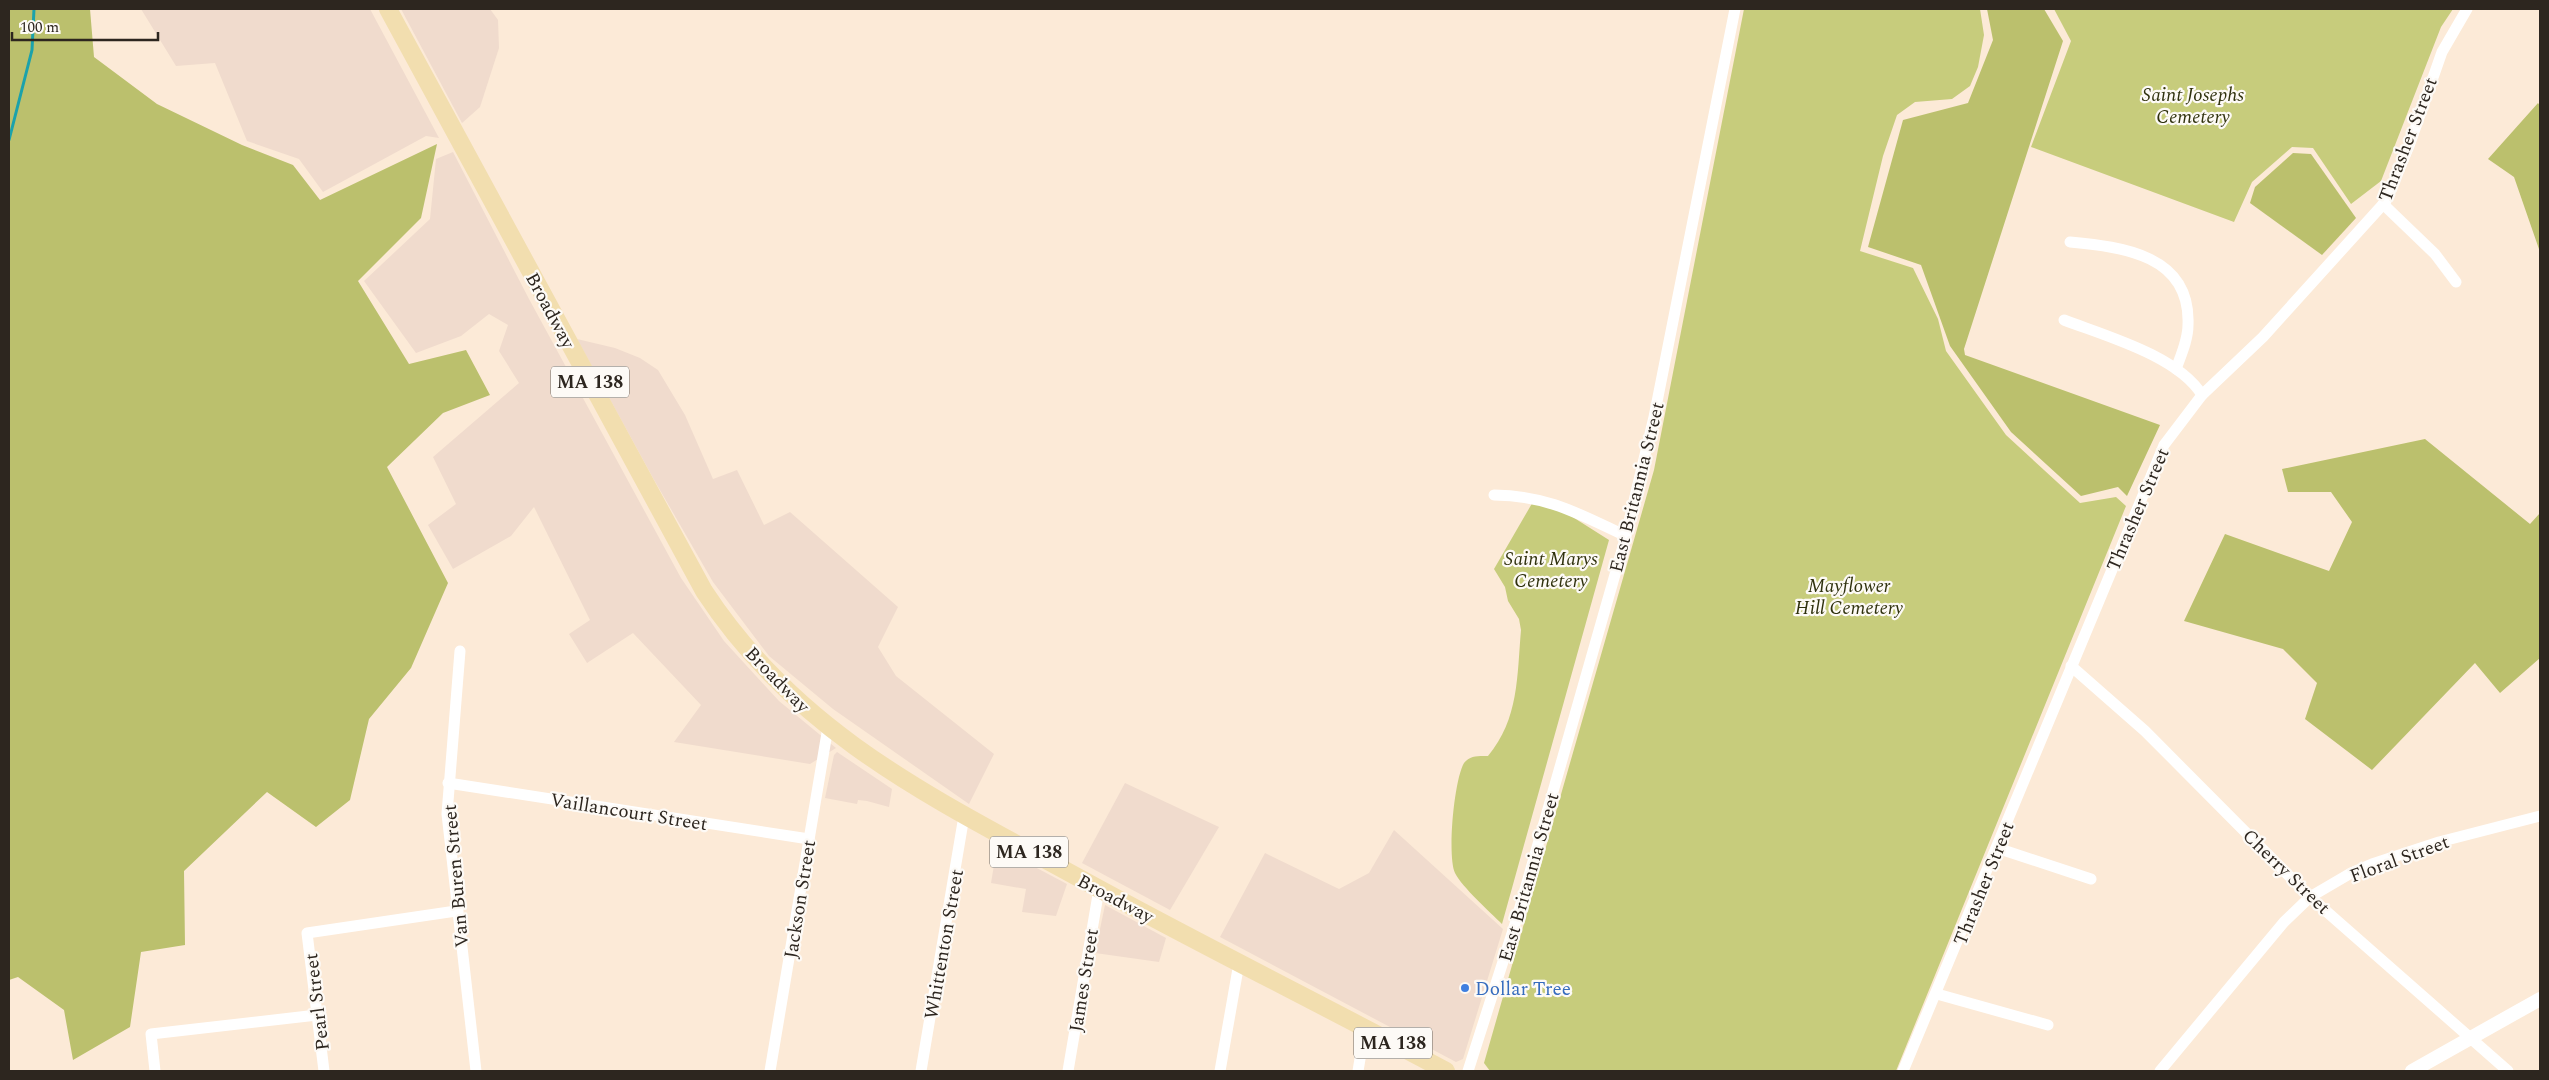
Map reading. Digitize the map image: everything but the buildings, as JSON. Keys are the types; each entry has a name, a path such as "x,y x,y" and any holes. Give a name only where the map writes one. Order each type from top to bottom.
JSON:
{"main road":[{"name":"Broadway","path":"388,9 704,591 727,624 770,674 828,728 908,782 964,816 1446,1071"}],"street":[{"name":"East Britannia Street","path":"1468,1071 1516,921 1626,536 1656,407 1735,9"},
{"name":"Thrasher Street","path":"1903,1071 1997,848 2157,457 2169,436 2202,395 2263,337 2383,204 2409,146 2442,52 2467,9"},
{"path":"2383,204 2435,254 2456,282"},
{"path":"2070,242 2132,252 2152,259 2170,272 2181,289 2188,312 2187,333 2176,369"},
{"path":"2064,320 2126,344 2176,369 2191,379 2202,395"},
{"path":"1494,495 1523,496 1548,501 1626,536"},
{"name":"Van Buren Street","path":"460,651 448,783 448,826 456,911 476,1071"},
{"name":"Cherry Street","path":"2071,666 2145,731 2310,897 2473,1038 2508,1071"},
{"name":"Jackson Street","path":"770,1071 828,728"},
{"name":"Vaillancourt Street","path":"448,783 808,839"},
{"name":"Whittenton Street","path":"921,1071 964,816"},
{"name":"Floral Street","path":"2160,1071 2284,922 2310,897 2351,873 2372,864 2439,842 2540,816"},
{"path":"1997,848 2090,879"},
{"name":"James Street","path":"1068,1071 1099,889"},
{"name":"Pearl Street","path":"324,1071 308,933 456,911"},
{"path":"1220,1071 1239,963"},
{"path":"1936,994 2048,1026"},
{"path":"2412,1071 2540,999"},
{"path":"155,1071 151,1034 317,1015"},
{"path":"1358,1071 1365,1029"}],"shaded area":[{"path":"141,9 370,9 439,138 426,136 323,192 299,159 247,141 215,63 176,66"},
{"path":"401,9 490,9 498,20 499,48 480,107 462,123"},
{"path":"453,152 529,299 681,578 724,641 779,701 836,748 810,764 674,742 701,705 633,633 587,663 569,634 590,620 534,507 511,536 453,569 428,525 456,504 433,457 519,383 499,351 508,325 489,314 461,336 416,353 364,281 430,219 436,159"},
{"path":"577,339 615,348 640,358 658,370 685,415 713,479 737,470 764,525 790,512 898,607 878,647 896,676 994,754 969,804 833,709 769,656 713,582 653,478"},
{"path":"837,752 892,789 889,807 867,801 858,800 857,804 825,798 834,755"},
{"path":"1125,783 1219,827 1170,910 1082,863"},
{"path":"1394,830 1503,929 1463,1059 1456,1062 1220,937 1265,853 1339,889 1369,873"},
{"path":"997,847 1067,884 1056,916 1022,912 1026,889 991,883"},
{"path":"1105,905 1166,938 1159,962 1095,953"}],"green space":[{"path":"9,9 90,9 94,57 157,104 242,145 293,165 320,200 437,144 421,218 358,281 409,364 466,350 490,395 443,413 387,467 448,583 411,668 369,719 350,800 316,827 267,792 184,871 185,945 141,952 130,1027 73,1060 64,1010 18,977 9,980"},
{"name":"Mayflower Hill Cemetery","path":"1744,9 1980,9 1984,35 1978,67 1970,86 1952,99 1915,102 1897,115 1883,156 1860,251 1913,268 1938,319 1946,351 2006,435 2080,503 2116,497 2126,506 1896,1071 1490,1071 1484,1063 1654,470"},
{"path":"1987,9 2044,9 2063,41 1964,349 1965,355 2160,425 2127,496 2118,487 2081,496 2011,432 1950,346 1921,265 1868,247 1903,120 1968,103 1993,40"},
{"name":"Saint Josephs Cemetery","path":"2054,9 2453,9 2441,27 2381,181 2351,204 2313,148 2292,147 2252,182 2234,222 2031,147 2071,41"},
{"path":"2538,103 2540,106 2540,252 2514,177 2488,159"},
{"path":"2293,153 2311,154 2356,218 2322,255 2250,203 2255,187"},
{"path":"2425,439 2530,524 2540,513 2540,658 2500,693 2475,663 2372,770 2305,719 2317,683 2283,649 2184,621 2225,534 2329,571 2352,522 2331,492 2288,492 2282,469"},
{"name":"Saint Marys Cemetery","path":"1534,500 1560,509 1609,540 1502,924 1470,892 1455,873 1452,851 1453,818 1457,785 1464,763 1472,757 1488,756 1506,727 1511,712 1517,680 1521,630 1519,619 1508,601 1505,587 1494,569"}],"waterway":[{"path":"9,140 32,50 34,9"}],"place":[{"name":"Dollar Tree","path":"1465,988"}]}
